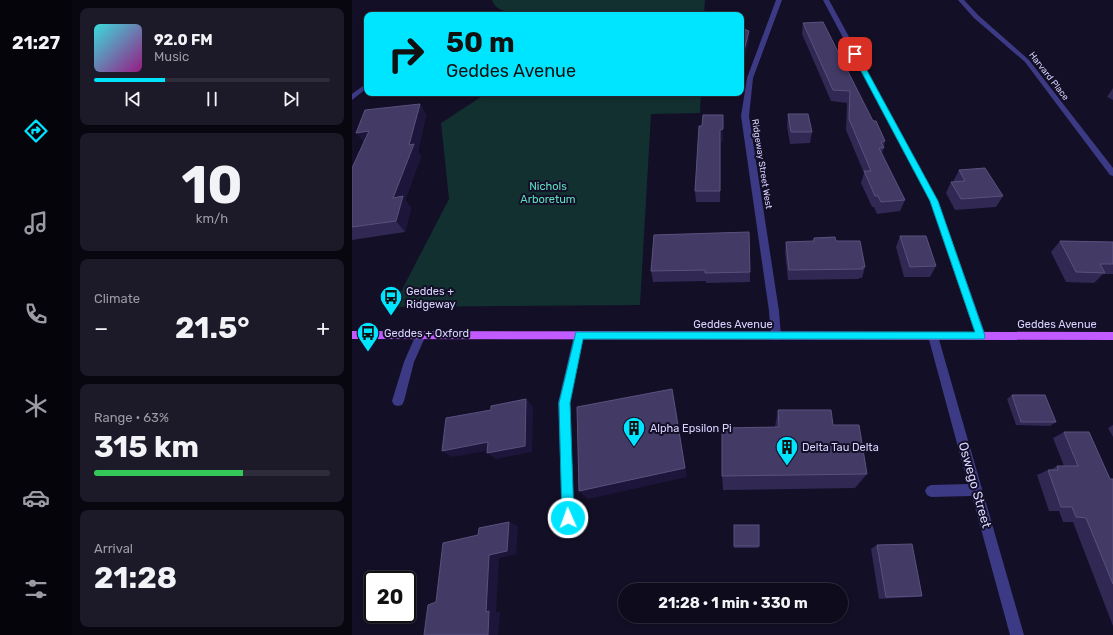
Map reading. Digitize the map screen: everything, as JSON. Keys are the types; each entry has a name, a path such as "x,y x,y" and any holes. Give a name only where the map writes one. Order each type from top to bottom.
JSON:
{"main road":[{"name":"Geddes Avenue","path":"352,335 1113,336"}],"street":[{"name":"Ridgeway Street West","path":"776,336 774,311 745,116 750,78 779,0"},
{"path":"826,0 934,201 981,336"},
{"name":"Harvard Place","path":"961,0 984,24 1027,61 1113,173"},
{"path":"352,98 364,88"},
{"path":"398,401 409,362 421,335"},
{"path":"568,518 564,403 579,335"},
{"name":"Oswego Street","path":"933,336 1017,635"},
{"path":"931,490 976,490"}],"green space":[{"path":"492,0 705,0 704,12 508,12 500,9"},
{"name":"Nichols Arboretum","path":"482,96 701,96 700,113 651,114 640,305 393,307 449,199 441,123"}],"building":[{"path":"823,22 873,121 876,121 885,141 881,142 884,148 879,148 905,200 881,202 878,196 875,196 864,171 871,171 849,119 850,91 833,90 803,23"},
{"path":"744,29 749,31 744,51"},
{"path":"420,104 409,145 414,144 393,198 403,196 396,221 352,227 352,168 369,131 356,133 365,110"},
{"path":"788,114 808,114 812,132 791,132"},
{"path":"703,115 723,115 723,129 720,130 720,191 695,191 699,126 702,126"},
{"path":"985,168 1003,196 961,199 951,182 965,181 959,170"},
{"path":"749,232 750,272 705,273 705,270 651,271 654,235"},
{"path":"900,236 926,236 936,266 910,267"},
{"path":"835,237 836,241 860,241 865,267 862,267 863,269 789,270 786,242 814,241 814,238"},
{"path":"1060,241 1113,242 1113,264 1100,264 1105,273 1076,272"},
{"name":"Alpha Epsilon Pi","path":"672,389 685,468 579,491 577,407"},
{"path":"1012,395 1045,395 1056,422 1021,422"},
{"path":"526,399 525,446 487,453 488,442 442,451 446,418 491,410 491,406"},
{"name":"Delta Tau Delta","path":"778,410 831,410 833,425 859,425 867,474 722,476 722,428 779,427"},
{"path":"1064,432 1089,432 1110,479 1113,479 1113,584 1086,518 1076,517 1072,507 1061,507 1048,470 1058,470 1057,466 1078,466"},
{"path":"509,522 507,551 489,555 486,612 489,611 488,635 424,635 428,605 436,602 443,543 478,535 479,528"},
{"path":"734,525 759,525 759,546 734,546"},
{"path":"912,544 922,596 886,597 877,545"}],"place":[{"name":"Geddes + Ridgeway","path":"391,316"},
{"name":"Geddes + Oxford","path":"368,352"},
{"name":"Alpha Epsilon Pi","path":"634,448"},
{"name":"Delta Tau Delta","path":"787,466"}],"route":[{"path":"568,518 564,403 579,335 981,336 971,311 934,201 855,54"}]}
